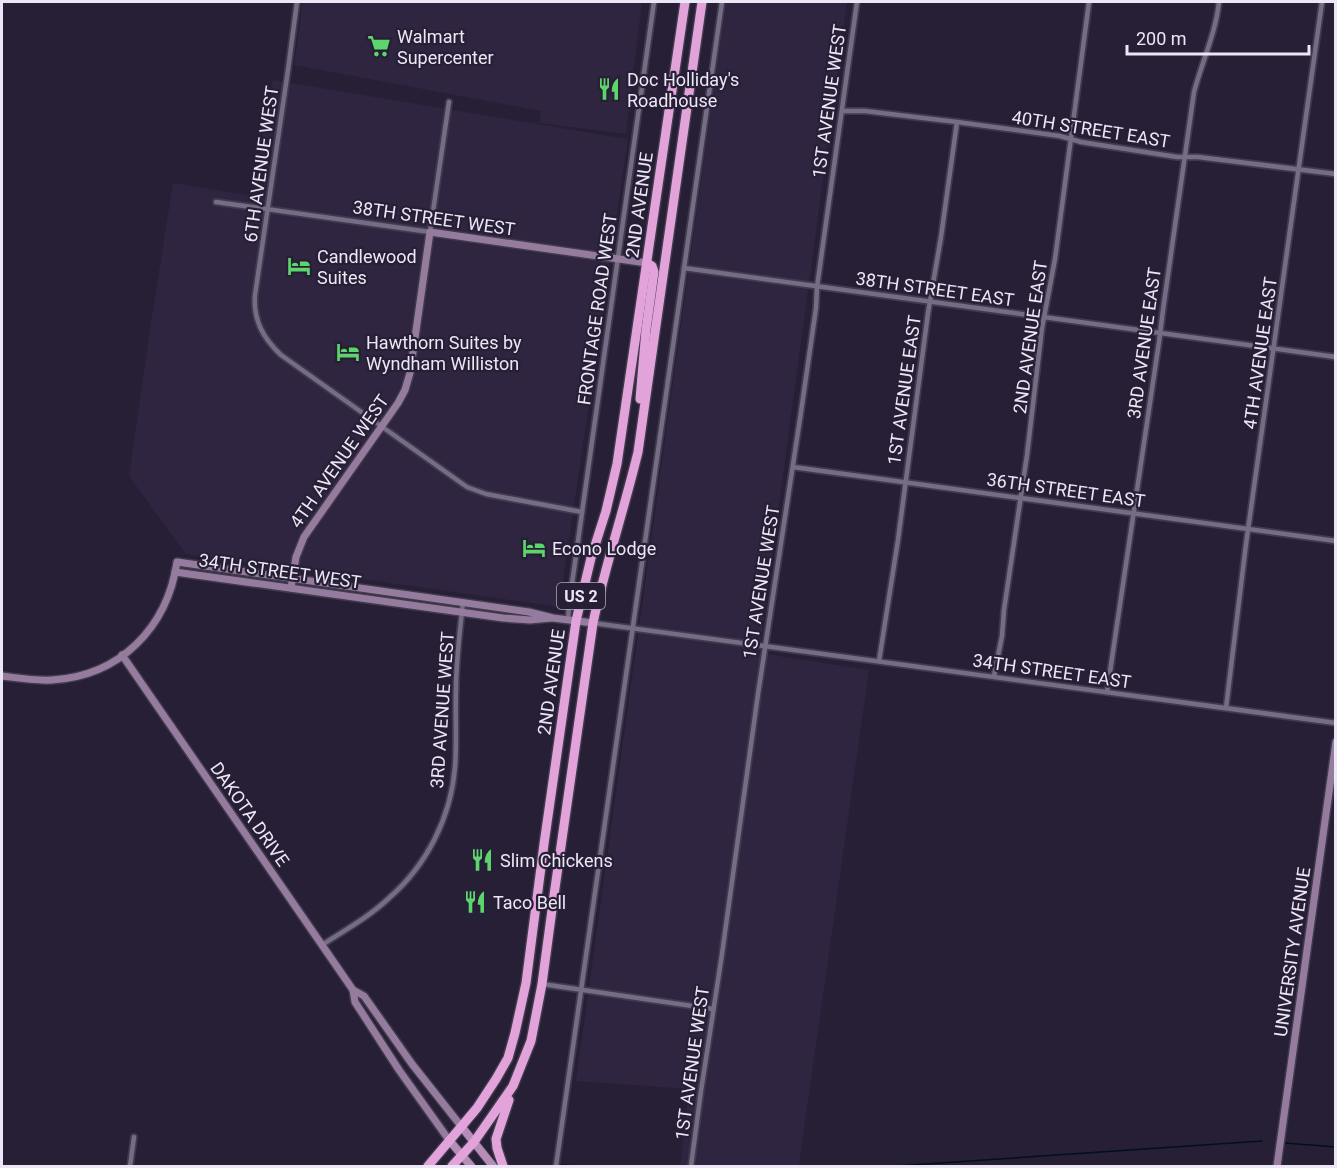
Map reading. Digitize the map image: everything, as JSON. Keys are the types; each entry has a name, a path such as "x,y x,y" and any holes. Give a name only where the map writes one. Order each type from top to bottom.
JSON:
{"highway":[{"name":"2ND AVENUE","path":"428,1167 477,1108 496,1079 508,1058 515,1033 526,983 572,621 606,511 617,464 685,2"},
{"name":"2ND AVENUE","path":"452,1167 474,1142 513,1086 531,1041 542,984 593,623 601,584 631,482 640,441 702,2"},
{"path":"697,37 708,2"},
{"path":"631,482 654,272 652,266 647,263"},
{"path":"503,1167 496,1139 513,1086"}],"main road":[{"path":"461,1126 493,1167"},
{"path":"449,1140 471,1167"}],"street":[{"name":"6TH AVENUE WEST","path":"297,2 255,309 260,329 281,355 381,427"},
{"name":"FRONTAGE ROAD WEST","path":"572,621 568,605 654,2"},
{"path":"556,1167 722,2"},
{"name":"1ST AVENUE WEST","path":"691,1167 816,308 816,287 857,2"},
{"name":"2ND AVENUE EAST","path":"994,676 1002,636 1089,2"},
{"name":"3RD AVENUE EAST","path":"1107,692 1194,92 1218,14 1219,2"},
{"name":"4TH AVENUE EAST","path":"1226,708 1273,348 1322,2"},
{"name":"4TH AVENUE WEST","path":"291,588 298,550 304,537 398,403 409,379 448,102"},
{"name":"40TH STREET EAST","path":"842,111 865,111 957,122 1060,136 1184,157 1335,174"},
{"name":"1ST AVENUE EAST","path":"879,661 957,122"},
{"name":"38TH STREET WEST","path":"216,202 647,263"},
{"path":"684,268 816,287"},
{"name":"38TH STREET EAST","path":"816,287 1335,357"},
{"path":"381,427 455,480 473,490 582,512"},
{"name":"36TH STREET EAST","path":"793,467 1335,541"},
{"name":"34TH STREET WEST","path":"554,618 518,620 175,572 177,562 463,602 572,621 765,648"},
{"path":"2,676 32,680 64,679 95,670 122,655 140,641 159,617 168,600 175,572"},
{"name":"3RD AVENUE WEST","path":"322,945 373,912 400,889 418,867 442,824 452,791 455,768 456,676 463,602"},
{"name":"34TH STREET EAST","path":"765,648 994,676 1335,723"},
{"name":"DAKOTA DRIVE","path":"122,655 353,990 355,1002 361,1012 405,1080 449,1140"},
{"name":"UNIVERSITY AVENUE","path":"1277,1167 1335,742"},
{"path":"542,984 713,1009"},
{"name":"DAKOTA DRIVE","path":"353,990 364,996 412,1064 461,1126"},
{"path":"130,1167 134,1137"}],"shaded area":[{"path":"303,2 642,2 626,134 540,123 541,111 294,65"},
{"path":"726,2 847,2 759,653 869,670 799,1165 788,1166 680,1166 689,1089 576,1081"},
{"path":"273,80 628,139 559,607 186,554 129,476 173,183 252,196"}],"waterway":[{"path":"896,1166 1262,1141"},
{"path":"1285,1143 1336,1147"},
{"path":"562,1165 574,1166"}],"place":[{"name":"Walmart Supercenter","path":"379,46"},
{"name":"Doc Holliday's Roadhouse","path":"609,89"},
{"name":"Candlewood Suites","path":"299,266"},
{"name":"Hawthorn Suites by Wyndham Williston","path":"348,352"},
{"name":"Econo Lodge","path":"534,548"},
{"name":"Slim Chickens","path":"482,860"},
{"name":"Taco Bell","path":"475,902"}]}
